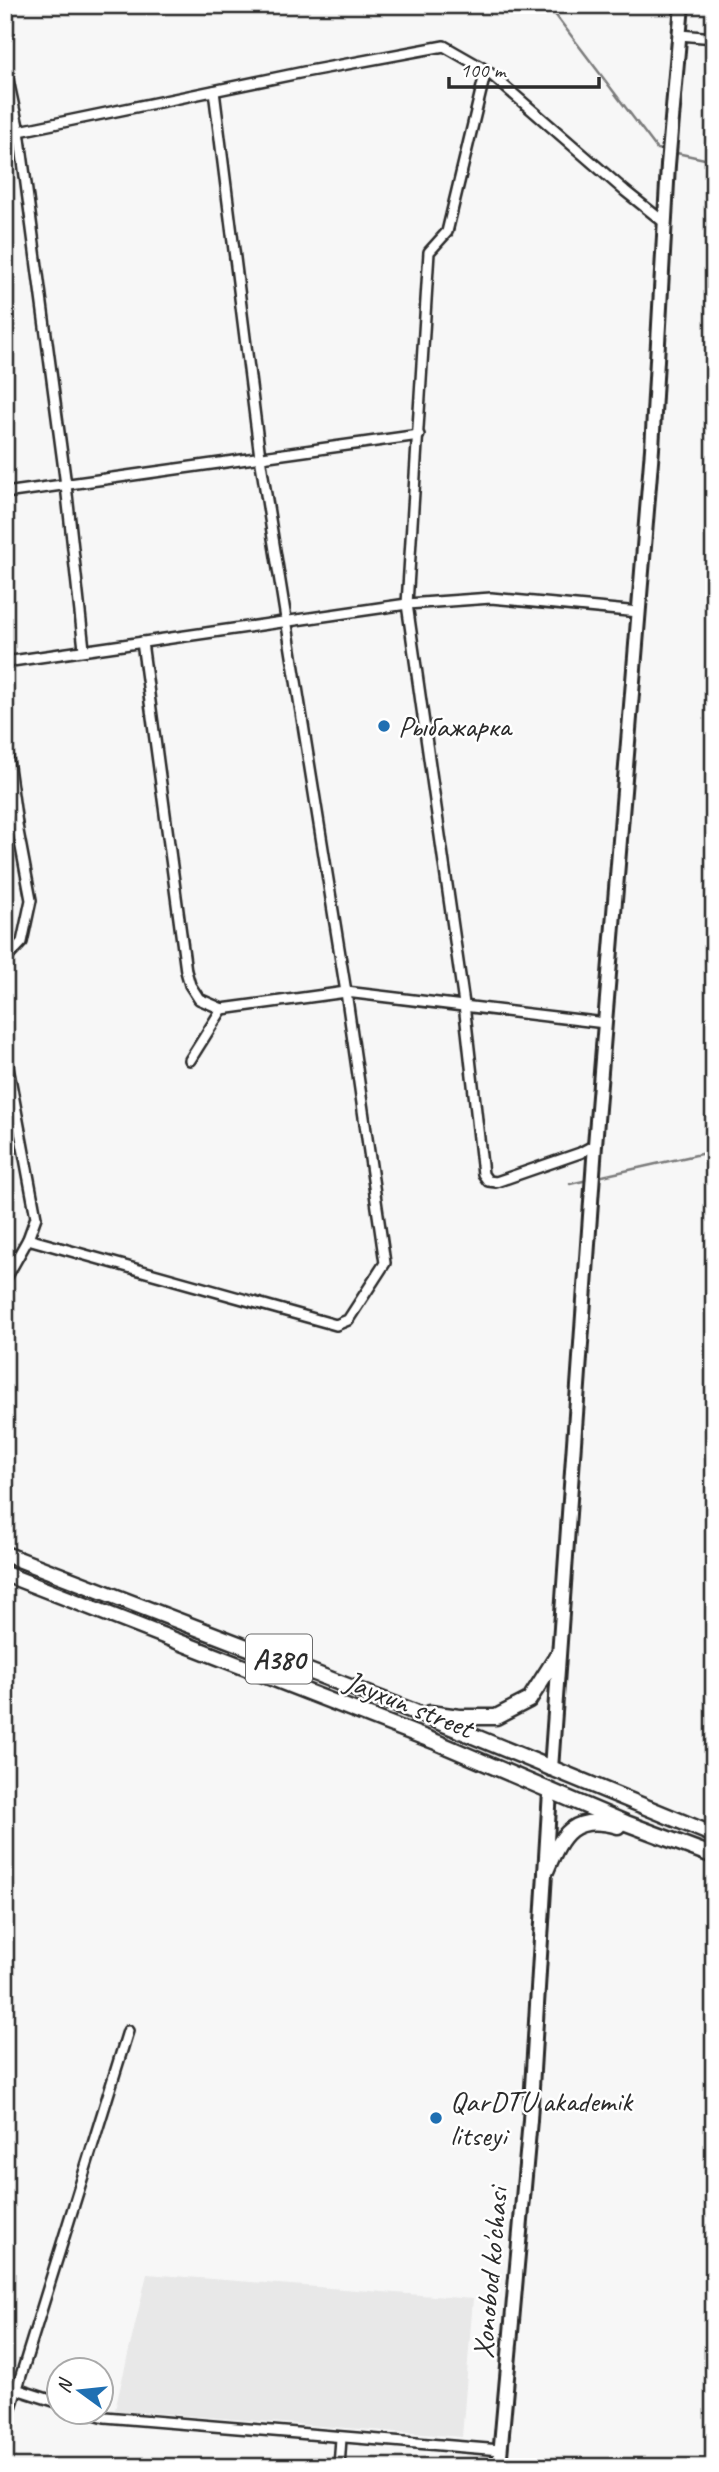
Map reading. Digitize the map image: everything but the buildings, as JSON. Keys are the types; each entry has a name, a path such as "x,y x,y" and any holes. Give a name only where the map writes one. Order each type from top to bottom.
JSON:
{"highway":[{"name":"Jayxun street","path":"5,1554 410,1710 714,1835"},
{"name":"Jayxun street","path":"5,1574 436,1742 664,1838 714,1856"},
{"path":"410,1710 459,1717 496,1717 529,1700 558,1656"},
{"path":"545,1871 558,1843 572,1827 590,1821 664,1838"}],"main road":[{"path":"551,1769 595,1144 639,612 668,165 682,5"},
{"name":"Xonobod ko'chasi","path":"499,2467 530,2120 550,1791"}],"street":[{"path":"680,35 714,38"},
{"path":"5,134 444,46 486,70 615,183 666,223"},
{"path":"5,66 19,131 66,485 84,649"},
{"path":"486,70 447,232 429,252 407,604 464,1004 483,1174 488,1181 496,1182 568,1157 595,1144"},
{"path":"28,1239 336,1325 348,1320 385,1263 346,992 260,457 215,92"},
{"path":"5,493 419,435"},
{"path":"5,662 407,604 491,598 639,612"},
{"path":"142,642 188,978 199,999 222,1009 346,992 464,1004 605,1023"},
{"path":"5,738 31,900 22,942 5,960"},
{"path":"190,1060 222,1009"},
{"path":"5,1051 36,1217 28,1239 5,1280"},
{"path":"5,2427 128,2031"},
{"path":"16,2389 46,2399"},
{"path":"116,2418 500,2450"},
{"path":"339,2467 341,2438"}],"shaded area":[{"path":"147,2274 473,2299 462,2437 116,2410"}],"waterway":[{"path":"548,5 657,149 666,151"},
{"path":"672,152 714,161"},
{"path":"598,1177 714,1151"},
{"path":"570,1184 588,1180"}],"place":[{"name":"Рыбажарка","path":"384,726"},
{"name":"QarDTU akademik litseyi","path":"436,2118"}]}
